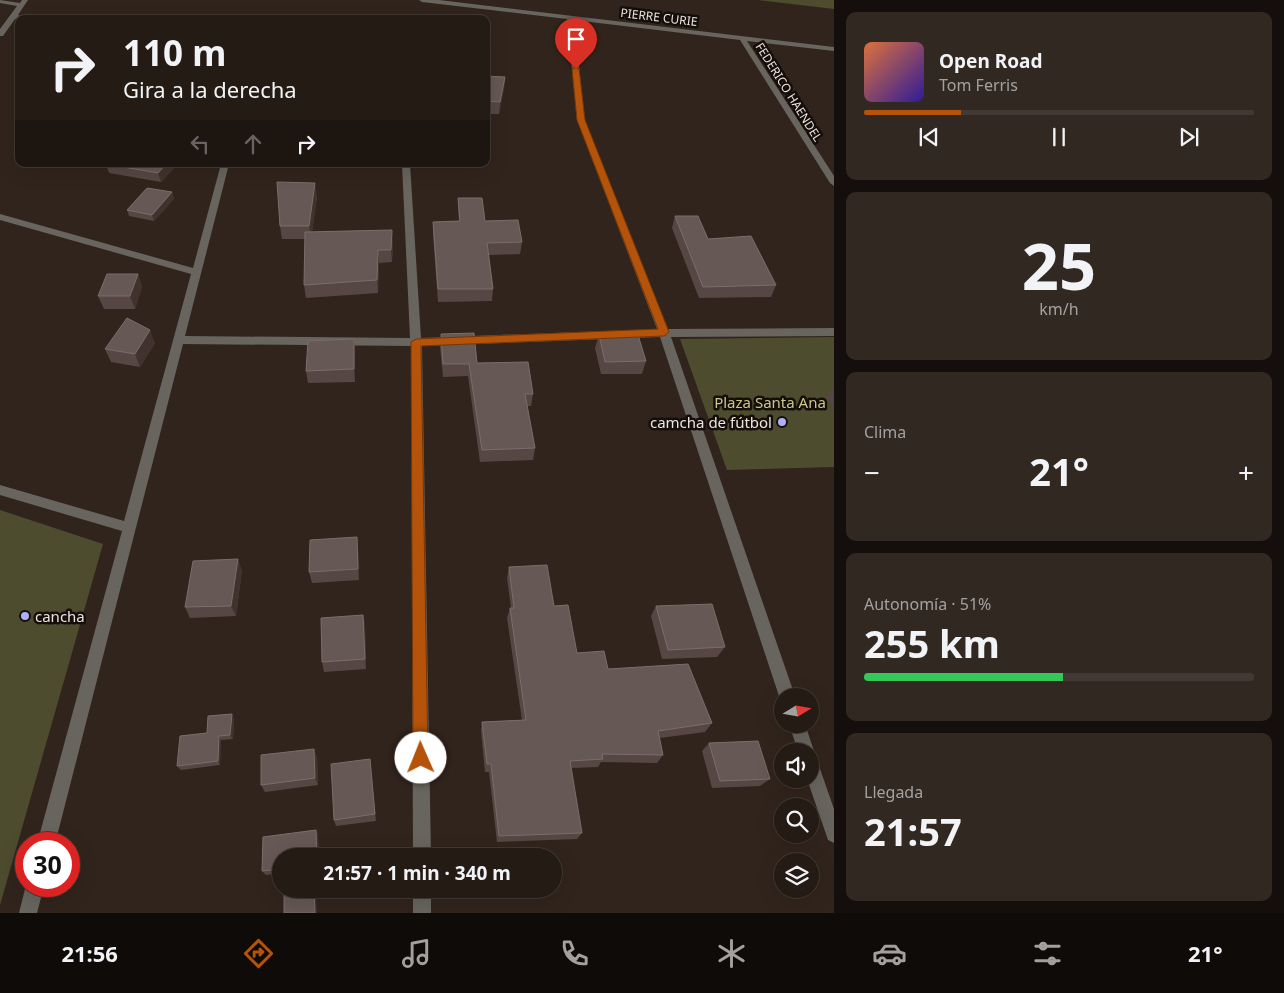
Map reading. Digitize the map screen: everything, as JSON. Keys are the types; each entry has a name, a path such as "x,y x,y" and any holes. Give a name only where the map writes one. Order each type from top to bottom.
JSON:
{"street":[{"name":"PIERRE CURIE","path":"422,0 834,48"},
{"path":"0,1 23,2"},
{"path":"0,34 23,2"},
{"path":"570,18 581,120 664,332 784,688"},
{"name":"FEDERICO HAENDEL","path":"742,38 834,183"},
{"path":"49,832 224,167"},
{"path":"406,167 416,342 422,848"},
{"path":"0,217 196,272"},
{"path":"178,340 416,342 664,332 834,332"},
{"path":"0,490 129,528"},
{"path":"818,788 834,834"},
{"path":"28,913 32,897"},
{"path":"422,898 422,913"}],"green space":[{"path":"758,0 834,0 834,9"},
{"name":"Plaza Santa Ana","path":"834,337 834,467 727,470 680,339"},
{"path":"0,510 103,544 21,832 15,832 15,852 0,905"}],"building":[{"path":"490,76 505,77 500,102 490,101"},
{"path":"123,167 163,167 158,173"},
{"path":"277,182 315,183 309,226 280,226"},
{"path":"147,188 172,192 152,215 127,210"},
{"path":"458,198 482,198 485,221 518,220 522,242 487,243 493,289 438,289 433,222 460,221"},
{"path":"675,216 698,216 708,239 751,236 776,285 703,287"},
{"path":"392,230 391,250 378,250 377,280 304,285 305,232"},
{"path":"107,274 138,274 130,296 98,296"},
{"path":"127,318 150,330 135,354 105,349"},
{"path":"474,333 477,363 528,362 533,394 525,394 535,448 482,450 469,364 443,364 441,334"},
{"path":"599,335 638,335 646,361 605,362"},
{"path":"354,339 354,369 306,371 308,341"},
{"path":"357,537 358,569 309,572 310,540"},
{"path":"238,559 231,606 185,607 193,561"},
{"path":"547,565 554,606 568,605 577,653 604,651 608,669 688,664 712,723 658,731 663,755 602,754 603,759 570,761 582,833 499,836 491,764 487,764 482,722 526,720 510,608 514,608 509,567"},
{"path":"712,604 725,647 668,650 656,606"},
{"path":"363,615 365,659 322,662 321,618"},
{"path":"232,714 230,735 219,736 218,761 177,766 180,736 207,733 208,716"},
{"path":"758,741 770,779 720,781 709,743"},
{"path":"314,749 315,778 261,785 261,755"},
{"path":"370,759 375,814 334,820 331,764"},
{"path":"316,830 317,848 272,848 272,870 262,871 263,837"},
{"path":"284,898 314,898 315,913 284,913"}],"place":[{"name":"camcha de fútbol","path":"782,422"},
{"name":"cancha","path":"25,616"}],"route":[{"path":"421,758 416,342 664,332 581,120 576,69"}]}
